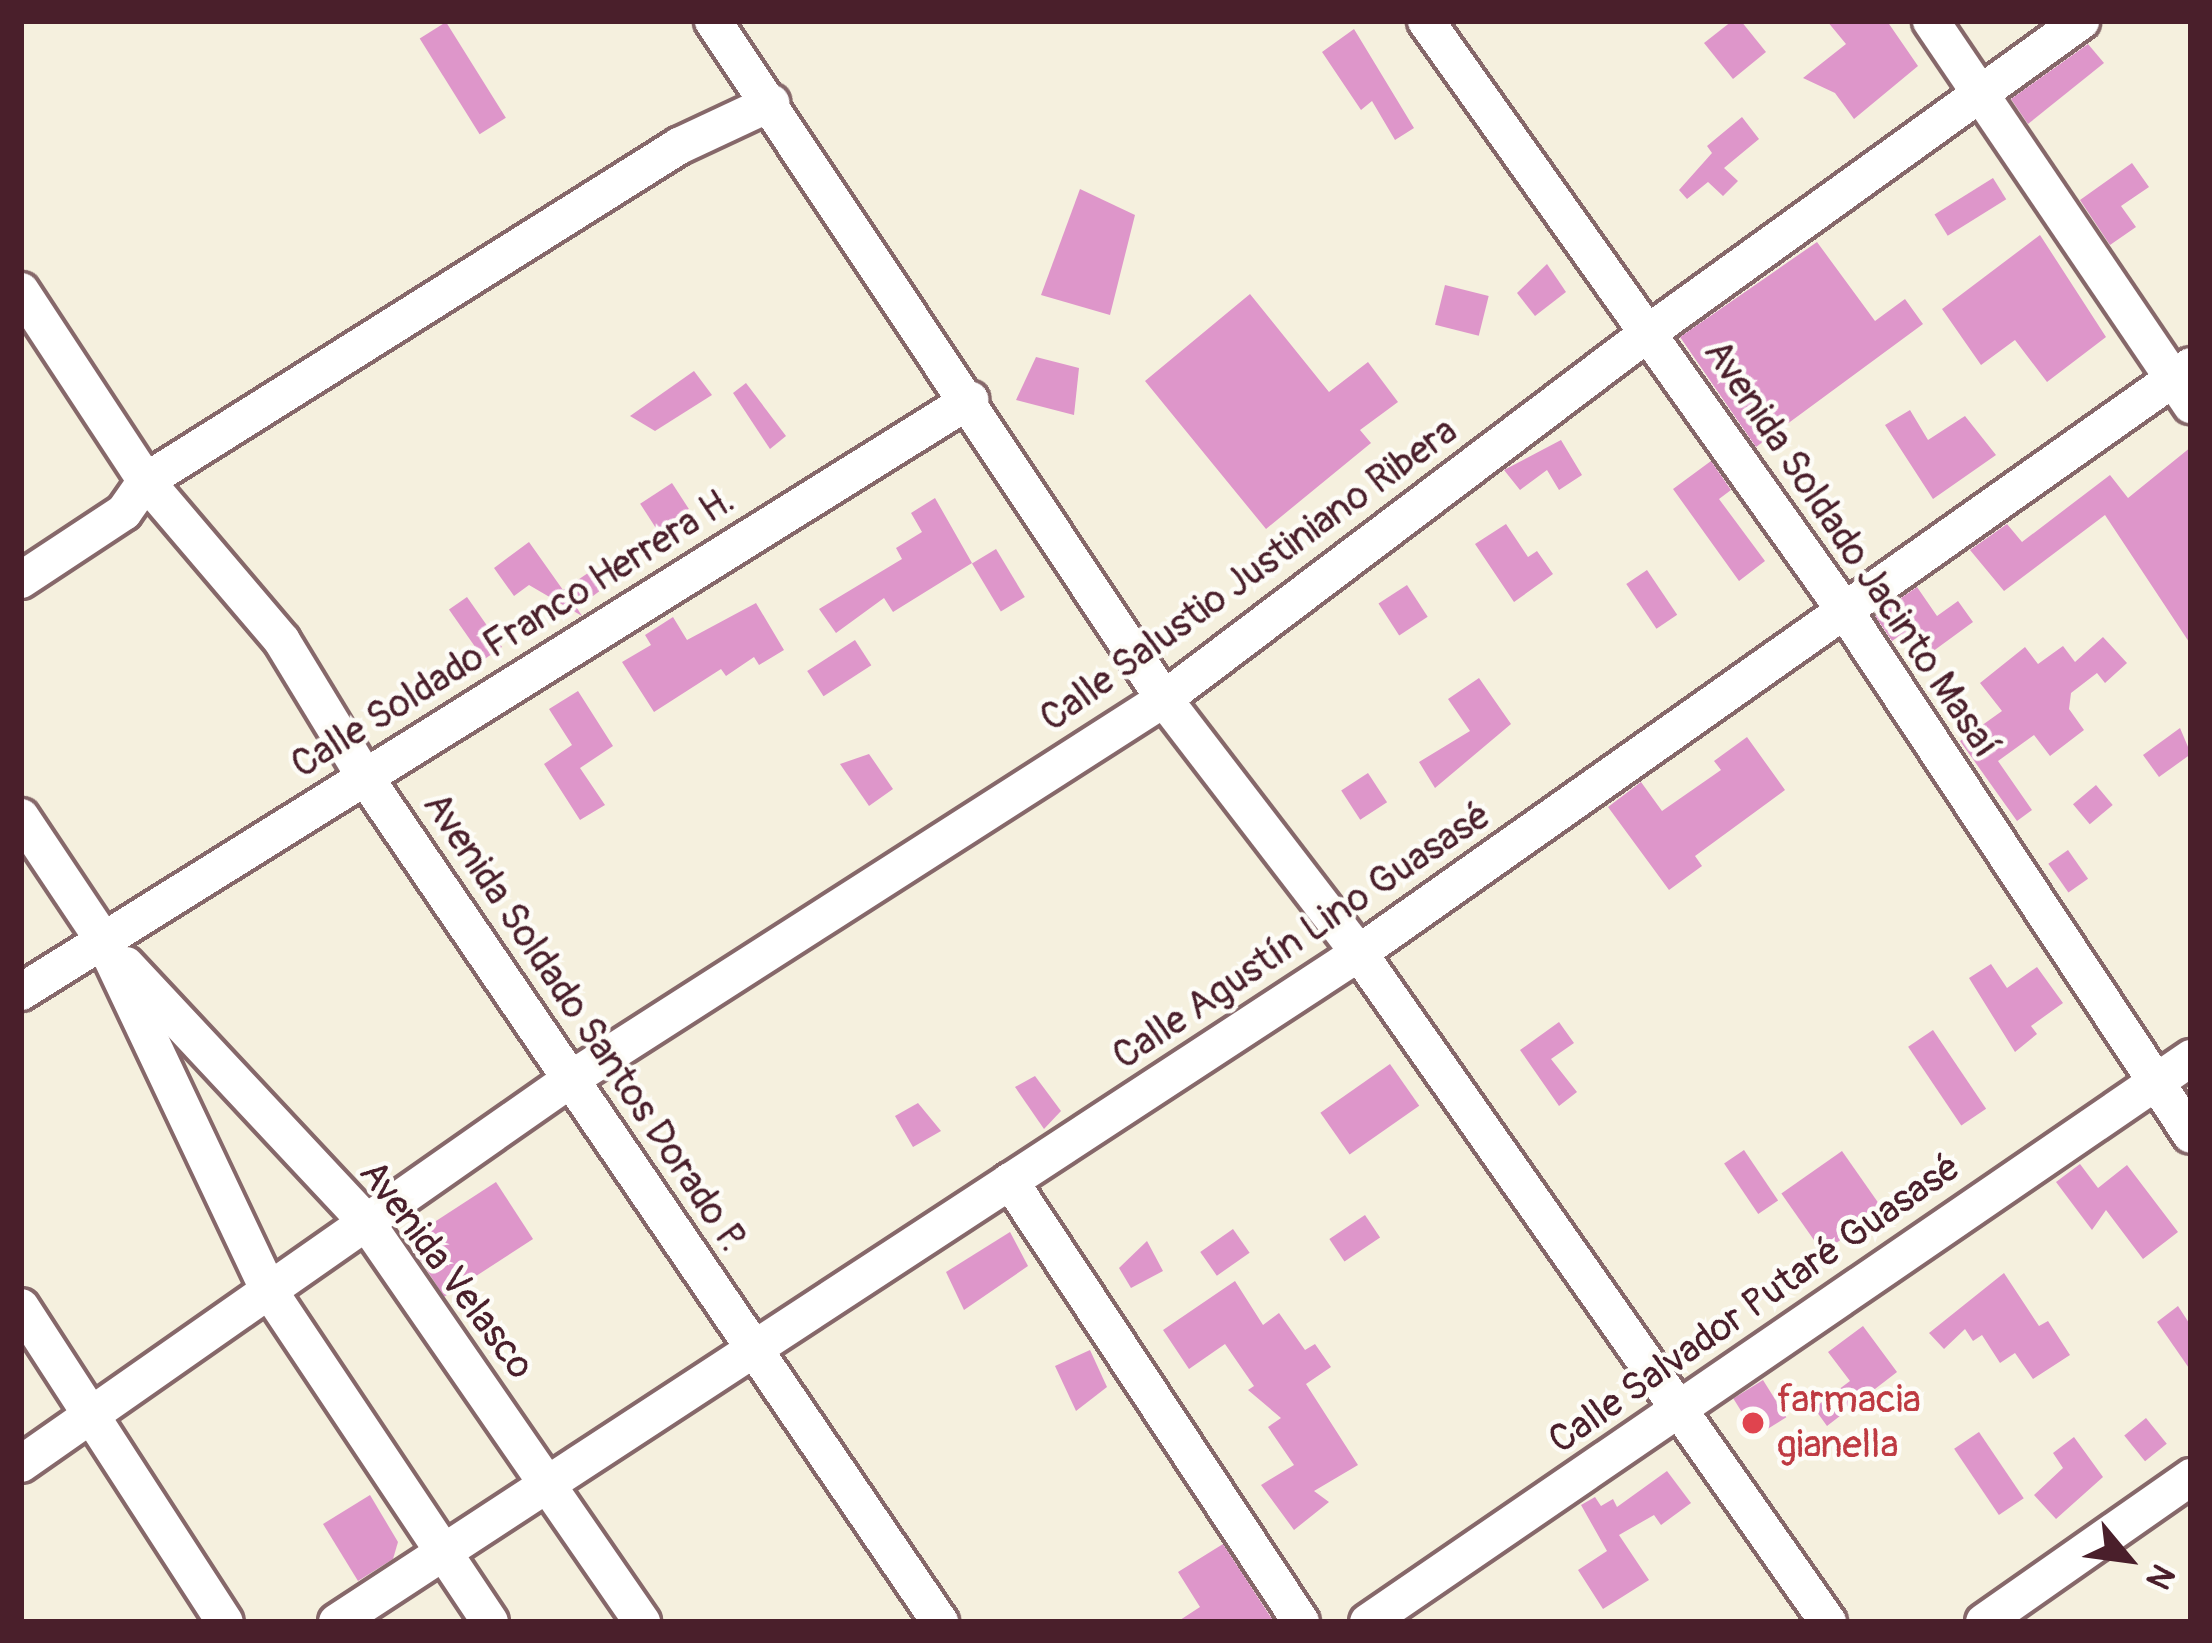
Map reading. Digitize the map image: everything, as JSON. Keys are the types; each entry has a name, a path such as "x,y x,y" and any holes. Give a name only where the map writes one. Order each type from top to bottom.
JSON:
{"street":[{"path":"713,21 970,400 1164,699 1359,953 1828,1622"},
{"path":"1930,21 2185,383"},
{"name":"Calle Salustio Justiniano Ribera","path":"21,1464 571,1079 1164,699 1652,330 2081,21"},
{"name":"Avenida Soldado Jacinto Masaí","path":"1445,27 1847,614 2191,1135"},
{"path":"21,580 124,512 146,481 679,146 771,103"},
{"name":"Avenida Soldado Santos Dorado P.","path":"21,291 146,481 282,640 363,774 940,1622"},
{"name":"Calle Agustín Lino Guasasé","path":"337,1622 1359,953 2185,383"},
{"name":"Calle Soldado Franco Herrera H.","path":"21,992 363,774 970,400"},
{"name":"Avenida Velasco","path":"21,817 103,940 268,1289 490,1622"},
{"name":"Avenida Velasco","path":"103,940 364,1220 642,1622"},
{"name":"Calle Salvador Putaré Guasasé","path":"1368,1622 2191,1058"},
{"path":"1010,1181 1301,1622"},
{"path":"21,1307 226,1622"},
{"path":"1984,1622 2191,1477"}],"building":[{"path":"1732,21 1741,21 1766,52 1733,79 1704,43"},
{"path":"1827,21 1887,21 1918,66 1854,119 1835,93 1803,78 1846,44"},
{"path":"446,22 506,118 480,134 420,38"},
{"path":"1354,29 1414,128 1395,140 1372,101 1361,110 1322,52"},
{"path":"2088,44 2104,63 2028,124 2011,99"},
{"path":"1742,117 1759,139 1724,168 1738,181 1723,196 1708,182 1687,199 1679,190 1712,153 1707,146"},
{"path":"2132,163 2149,187 2121,206 2136,227 2110,245 2080,200"},
{"path":"1993,178 2006,199 1948,236 1934,215"},
{"path":"1080,189 1135,215 1110,315 1041,295"},
{"path":"2040,235 2106,337 2047,382 2015,340 1981,365 1942,309"},
{"path":"1817,242 1875,321 1905,299 1923,324 1756,447 1680,337"},
{"path":"1547,264 1566,292 1535,316 1517,293"},
{"path":"1445,285 1489,296 1479,336 1435,325"},
{"path":"1250,294 1329,392 1368,362 1398,402 1360,430 1371,443 1266,529 1145,381"},
{"path":"1036,357 1079,368 1074,415 1016,400"},
{"path":"694,371 712,395 655,431 630,416"},
{"path":"746,383 786,436 770,449 733,393"},
{"path":"1910,410 1928,440 1965,416 1996,455 1933,499 1885,425"},
{"path":"1561,440 1582,475 1559,490 1547,470 1520,490 1504,470"},
{"path":"2191,447 2191,645 2105,515 2004,591 1970,550 2007,524 2022,542 2110,475 2128,498"},
{"path":"1711,461 1731,490 1719,499 1765,561 1739,581 1673,489"},
{"path":"672,483 689,509 657,530 640,504"},
{"path":"935,498 972,563 893,612 884,598 836,633 819,609 902,559 896,548 922,532 911,513"},
{"path":"1506,524 1528,557 1537,551 1553,574 1514,602 1475,544"},
{"path":"529,542 563,590 588,573 605,587 577,608 582,616 529,585 514,596 494,568"},
{"path":"996,549 1025,597 1001,611 972,563"},
{"path":"1647,570 1677,615 1656,629 1626,584"},
{"path":"1407,585 1428,617 1399,635 1378,604"},
{"path":"1917,587 1937,616 1958,601 1973,622 1921,660 1902,634 1892,641 1875,616"},
{"path":"467,597 502,647 484,660 449,610"},
{"path":"756,603 784,650 759,665 754,657 726,676 721,669 654,712 622,662 651,645 645,635 673,617 687,640"},
{"path":"2103,637 2127,663 2105,683 2097,673 2071,693 2069,709 2084,730 2050,756 2034,735 1998,761 2032,810 2017,821 1960,741 2002,711 1980,683 2025,647 2038,664 2063,646 2075,662"},
{"path":"855,640 871,665 824,696 807,671"},
{"path":"1479,678 1511,724 1435,788 1419,762 1470,731 1448,699"},
{"path":"578,691 613,746 580,768 605,805 580,820 544,764 572,745 549,709"},
{"path":"2180,728 2191,754 2159,777 2143,755"},
{"path":"1747,737 1785,790 1695,856 1702,866 1669,890 1608,807 1641,782 1662,811 1721,770 1714,761"},
{"path":"869,754 893,789 869,806 840,764"},
{"path":"1368,773 1387,802 1360,820 1341,790"},
{"path":"2096,785 2113,805 2090,824 2073,804"},
{"path":"2068,850 2088,879 2068,892 2048,864"},
{"path":"1991,964 2007,988 2037,967 2063,1003 2031,1026 2037,1034 2015,1052 1969,978"},
{"path":"1559,1022 1574,1043 1551,1059 1577,1092 1559,1106 1520,1050"},
{"path":"1933,1030 1986,1109 1961,1126 1908,1047"},
{"path":"1390,1064 1419,1106 1350,1155 1320,1113"},
{"path":"1035,1076 1061,1111 1044,1129 1015,1087"},
{"path":"918,1103 941,1131 913,1147 895,1116"},
{"path":"1744,1150 1778,1201 1758,1214 1724,1163"},
{"path":"1842,1151 1883,1210 1823,1252 1781,1193"},
{"path":"2080,1164 2098,1188 2127,1165 2178,1232 2143,1259 2106,1210 2092,1230 2056,1182"},
{"path":"496,1182 533,1239 444,1297 407,1240"},
{"path":"1365,1215 1380,1237 1344,1261 1329,1239"},
{"path":"1233,1229 1250,1253 1217,1276 1200,1252"},
{"path":"1010,1232 1028,1266 964,1310 946,1272"},
{"path":"1147,1241 1163,1271 1131,1288 1119,1268"},
{"path":"2004,1273 2039,1326 2048,1321 2070,1355 2033,1379 2015,1353 2000,1363 1982,1335 1973,1341 1965,1329 1944,1349 1929,1333"},
{"path":"1235,1281 1263,1325 1279,1313 1305,1350 1315,1344 1331,1367 1306,1384 1358,1465 1314,1491 1329,1502 1294,1530 1261,1485 1294,1465 1268,1427 1281,1418 1248,1390 1254,1386 1225,1344 1189,1369 1163,1330"},
{"path":"2178,1306 2191,1326 2191,1371 2157,1322"},
{"path":"1863,1326 1897,1372 1827,1426 1814,1408 1850,1381 1828,1352"},
{"path":"1090,1350 1107,1387 1076,1411 1055,1366"},
{"path":"1763,1380 1786,1417 1757,1436 1733,1399"},
{"path":"2146,1418 2167,1444 2145,1461 2124,1436"},
{"path":"1979,1432 2024,1498 1999,1515 1954,1449"},
{"path":"2074,1437 2103,1477 2056,1519 2034,1495 2063,1468 2053,1453"},
{"path":"1667,1471 1691,1503 1661,1525 1654,1515 1619,1535 1649,1580 1603,1609 1578,1570 1607,1551 1581,1505 1595,1497 1601,1506 1613,1499 1617,1507"},
{"path":"370,1495 398,1542 393,1559 358,1581 323,1524"},
{"path":"1223,1544 1274,1622 1177,1622 1200,1607 1178,1572"}],"place":[{"name":"farmacia gianella","path":"1753,1423"}]}
